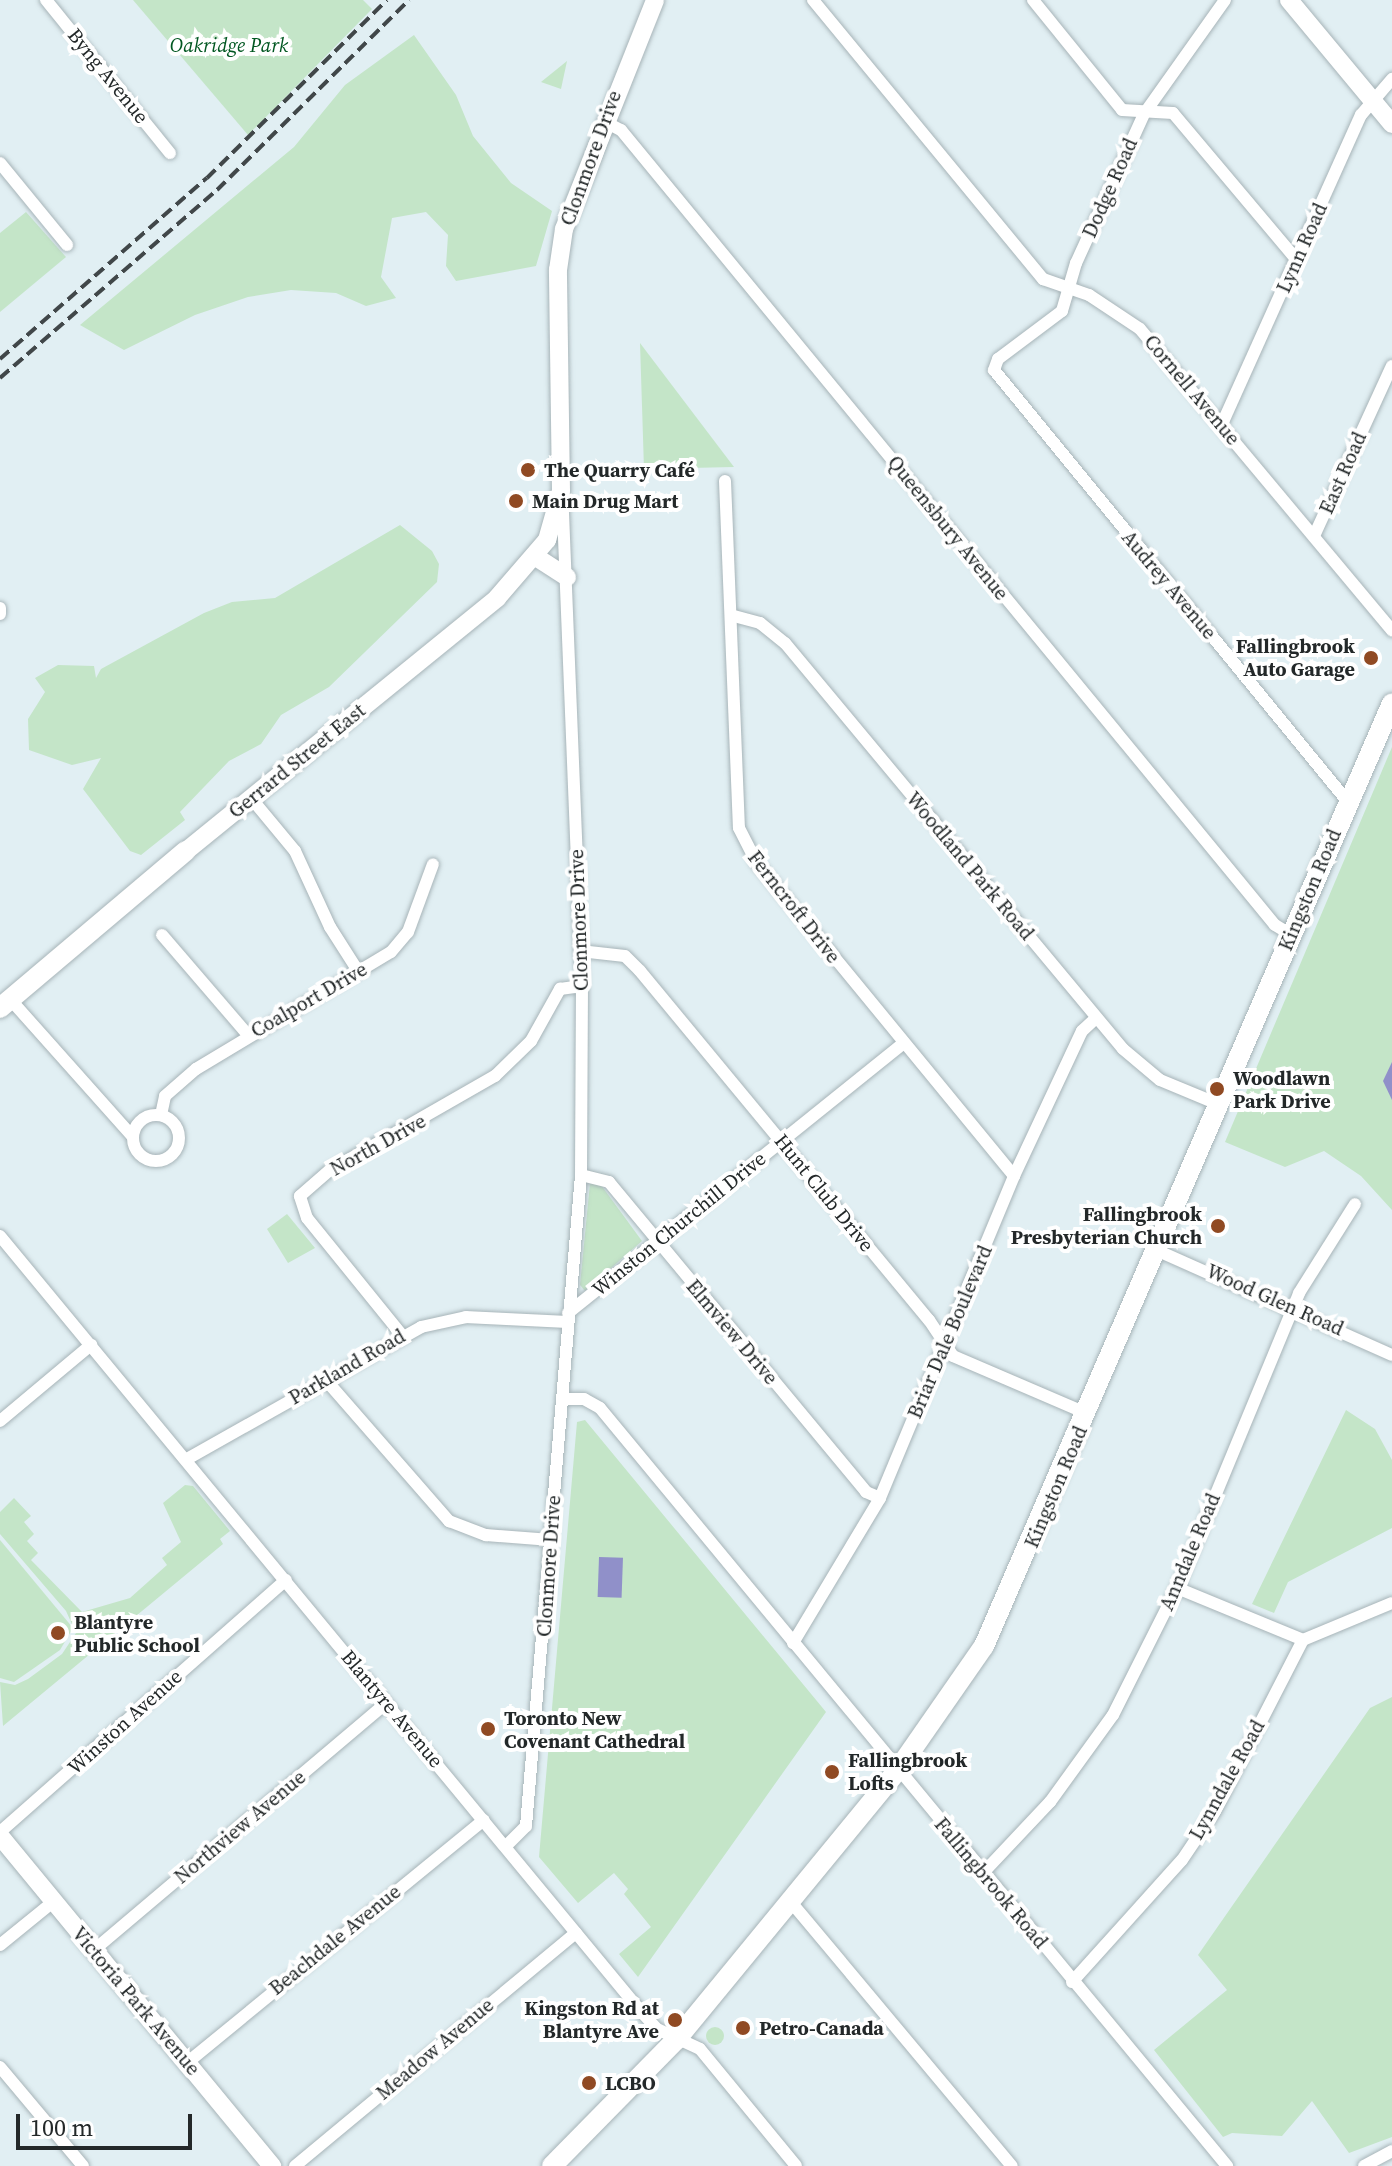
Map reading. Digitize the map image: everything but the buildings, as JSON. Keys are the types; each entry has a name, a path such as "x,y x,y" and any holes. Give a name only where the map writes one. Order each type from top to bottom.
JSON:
{"main road":[{"name":"Kingston Road","path":"552,2166 676,2040 791,1902 897,1771 989,1636 1088,1414 1290,934 1392,703"},
{"name":"Gerrard Street East","path":"5,1004 186,851"}],"street":[{"name":"Byng Avenue","path":"46,0 170,153"},
{"name":"Clonmore Drive","path":"506,1846 526,1826 581,1175 582,986 561,491 558,270 564,229 655,0"},
{"name":"Cornell Avenue","path":"813,0 1043,279 1069,286 1140,329 1392,630"},
{"path":"1033,0 1122,110 1144,114 1173,113 1297,260"},
{"name":"Dodge Road","path":"994,366 1062,311 1069,286 1144,114 1225,0"},
{"path":"1289,0 1392,124"},
{"name":"Lynn Road","path":"1222,424 1372,100 1392,79"},
{"name":"Queensbury Avenue","path":"605,122 621,130 1277,927 1290,934"},
{"path":"0,163 67,245"},
{"name":"Audrey Avenue","path":"994,366 1348,802"},
{"name":"East Road","path":"1314,536 1392,366"},
{"name":"Ferncroft Drive","path":"725,481 734,616 739,828 752,857 1014,1176"},
{"name":"Gerrard Street East","path":"186,851 497,598 536,557 556,520 561,491"},
{"path":"536,557 567,577"},
{"path":"0,608 0,614"},
{"name":"Woodland Park Road","path":"734,616 760,623 785,643 1096,1018 1160,1080 1218,1104"},
{"path":"251,798 295,851 330,927 358,971"},
{"name":"Coalport Drive","path":"133,1137 139,1122 161,1115 165,1096 248,1035 391,952 408,932 433,864"},
{"path":"162,935 248,1035"},
{"name":"Hunt Club Drive","path":"580,951 625,956 781,1139 953,1356 1088,1414"},
{"name":"North Drive","path":"401,1334 307,1218 300,1196 329,1171 495,1076 531,1041 560,989 582,986"},
{"path":"5,1004 133,1137 137,1151 148,1160 170,1156 178,1144 177,1129 161,1115"},
{"name":"Briar Dale Boulevard","path":"793,1643 880,1498 1014,1176 1082,1031 1096,1018"},
{"name":"Winston Churchill Drive","path":"568,1318 781,1139 903,1044"},
{"name":"Elmview Drive","path":"581,1175 607,1180 866,1492 880,1498"},
{"name":"Anndale Road","path":"983,1873 1050,1802 1113,1715 1177,1588 1292,1307 1355,1204"},
{"name":"Blantyre Avenue","path":"0,1236 657,2029 700,2049 796,2166"},
{"name":"Wood Glen Road","path":"1156,1250 1292,1307 1392,1355"},
{"name":"Parkland Road","path":"187,1459 401,1334 460,1317 568,1318"},
{"path":"0,1421 91,1345"},
{"path":"325,1379 449,1521 486,1535 551,1540"},
{"name":"Fallingbrook Road","path":"562,1399 584,1399 600,1408 897,1771 1227,2166"},
{"name":"Winston Avenue","path":"0,1834 286,1580"},
{"path":"1177,1588 1303,1640 1392,1603"},
{"name":"Lynndale Road","path":"1072,1982 1147,1905 1215,1811 1303,1640"},
{"name":"Northview Avenue","path":"94,1950 386,1703"},
{"name":"Beachdale Avenue","path":"188,2062 484,1820"},
{"name":"Victoria Park Avenue","path":"0,1834 272,2166"},
{"path":"0,1945 53,1902"},
{"path":"791,1902 1012,2166"},
{"name":"Meadow Avenue","path":"295,2166 576,1933"},
{"path":"0,2067 83,2166"},
{"path":"1364,2166 1392,2151"}],"green space":[{"name":"Oakridge Park","path":"133,0 363,0 372,9 248,135"},
{"path":"414,35 456,95 473,136 511,183 552,211 536,266 456,281 446,266 448,235 426,212 392,218 381,277 396,298 366,306 336,293 291,290 248,297 195,315 124,350 80,325 294,147 345,85"},
{"path":"567,61 561,89 541,82"},
{"path":"26,212 66,257 0,312 0,233"},
{"path":"640,343 734,467 644,469"},
{"path":"400,525 432,551 439,564 437,582 329,687 281,715 261,744 229,761 180,812 185,820 141,855 130,851 83,789 101,758 72,765 29,750 28,719 45,692 35,678 58,665 94,666 96,678 101,669 204,613 232,602 275,598"},
{"path":"1392,747 1392,1210 1361,1176 1324,1151 1285,1167 1225,1142"},
{"path":"590,1183 601,1185 642,1241 585,1291 580,1285"},
{"path":"287,1214 315,1248 288,1263 267,1229"},
{"path":"1346,1410 1375,1429 1392,1460 1392,1528 1288,1582 1274,1613 1252,1604"},
{"path":"585,1420 826,1712 638,1977 619,1954 651,1927 624,1894 628,1889 614,1873 578,1903 539,1857 577,1422"},
{"path":"185,1485 193,1486 230,1531 220,1539 223,1544 3,1726 0,1682 15,1685 28,1679 62,1654 76,1633 66,1611 0,1534 0,1512 14,1498 31,1516 24,1522 34,1534 27,1541 38,1553 31,1560 82,1612 130,1598 167,1565 162,1558 181,1542 163,1503"},
{"path":"0,1540 73,1628 60,1650 14,1682 0,1678"},
{"path":"1392,1697 1392,2137 1349,2153 1312,2101 1282,2136 1232,2133 1223,2137 1154,2050 1227,1990 1198,1955 1370,1708"},
{"path":"711,2027 719,2027 724,2036 722,2043 711,2045 706,2040 706,2032"}],"water":[{"path":"1392,1062 1392,1100 1383,1081"},
{"path":"599,1557 623,1558 622,1598 598,1597"}],"railway":[{"path":"0,359 207,178 387,0"},
{"path":"0,378 217,190 409,0"}],"place":[{"name":"The Quarry Café","path":"528,470"},
{"name":"Main Drug Mart","path":"516,501"},
{"name":"Fallingbrook Auto Garage","path":"1371,658"},
{"name":"Woodlawn Park Drive","path":"1217,1089"},
{"name":"Fallingbrook Presbyterian Church","path":"1218,1226"},
{"name":"Blantyre Public School","path":"58,1633"},
{"name":"Toronto New Covenant Cathedral","path":"488,1729"},
{"name":"Fallingbrook Lofts","path":"832,1772"},
{"name":"Kingston Rd at Blantyre Ave","path":"675,2020"},
{"name":"Petro-Canada","path":"743,2028"},
{"name":"LCBO","path":"589,2083"}]}
